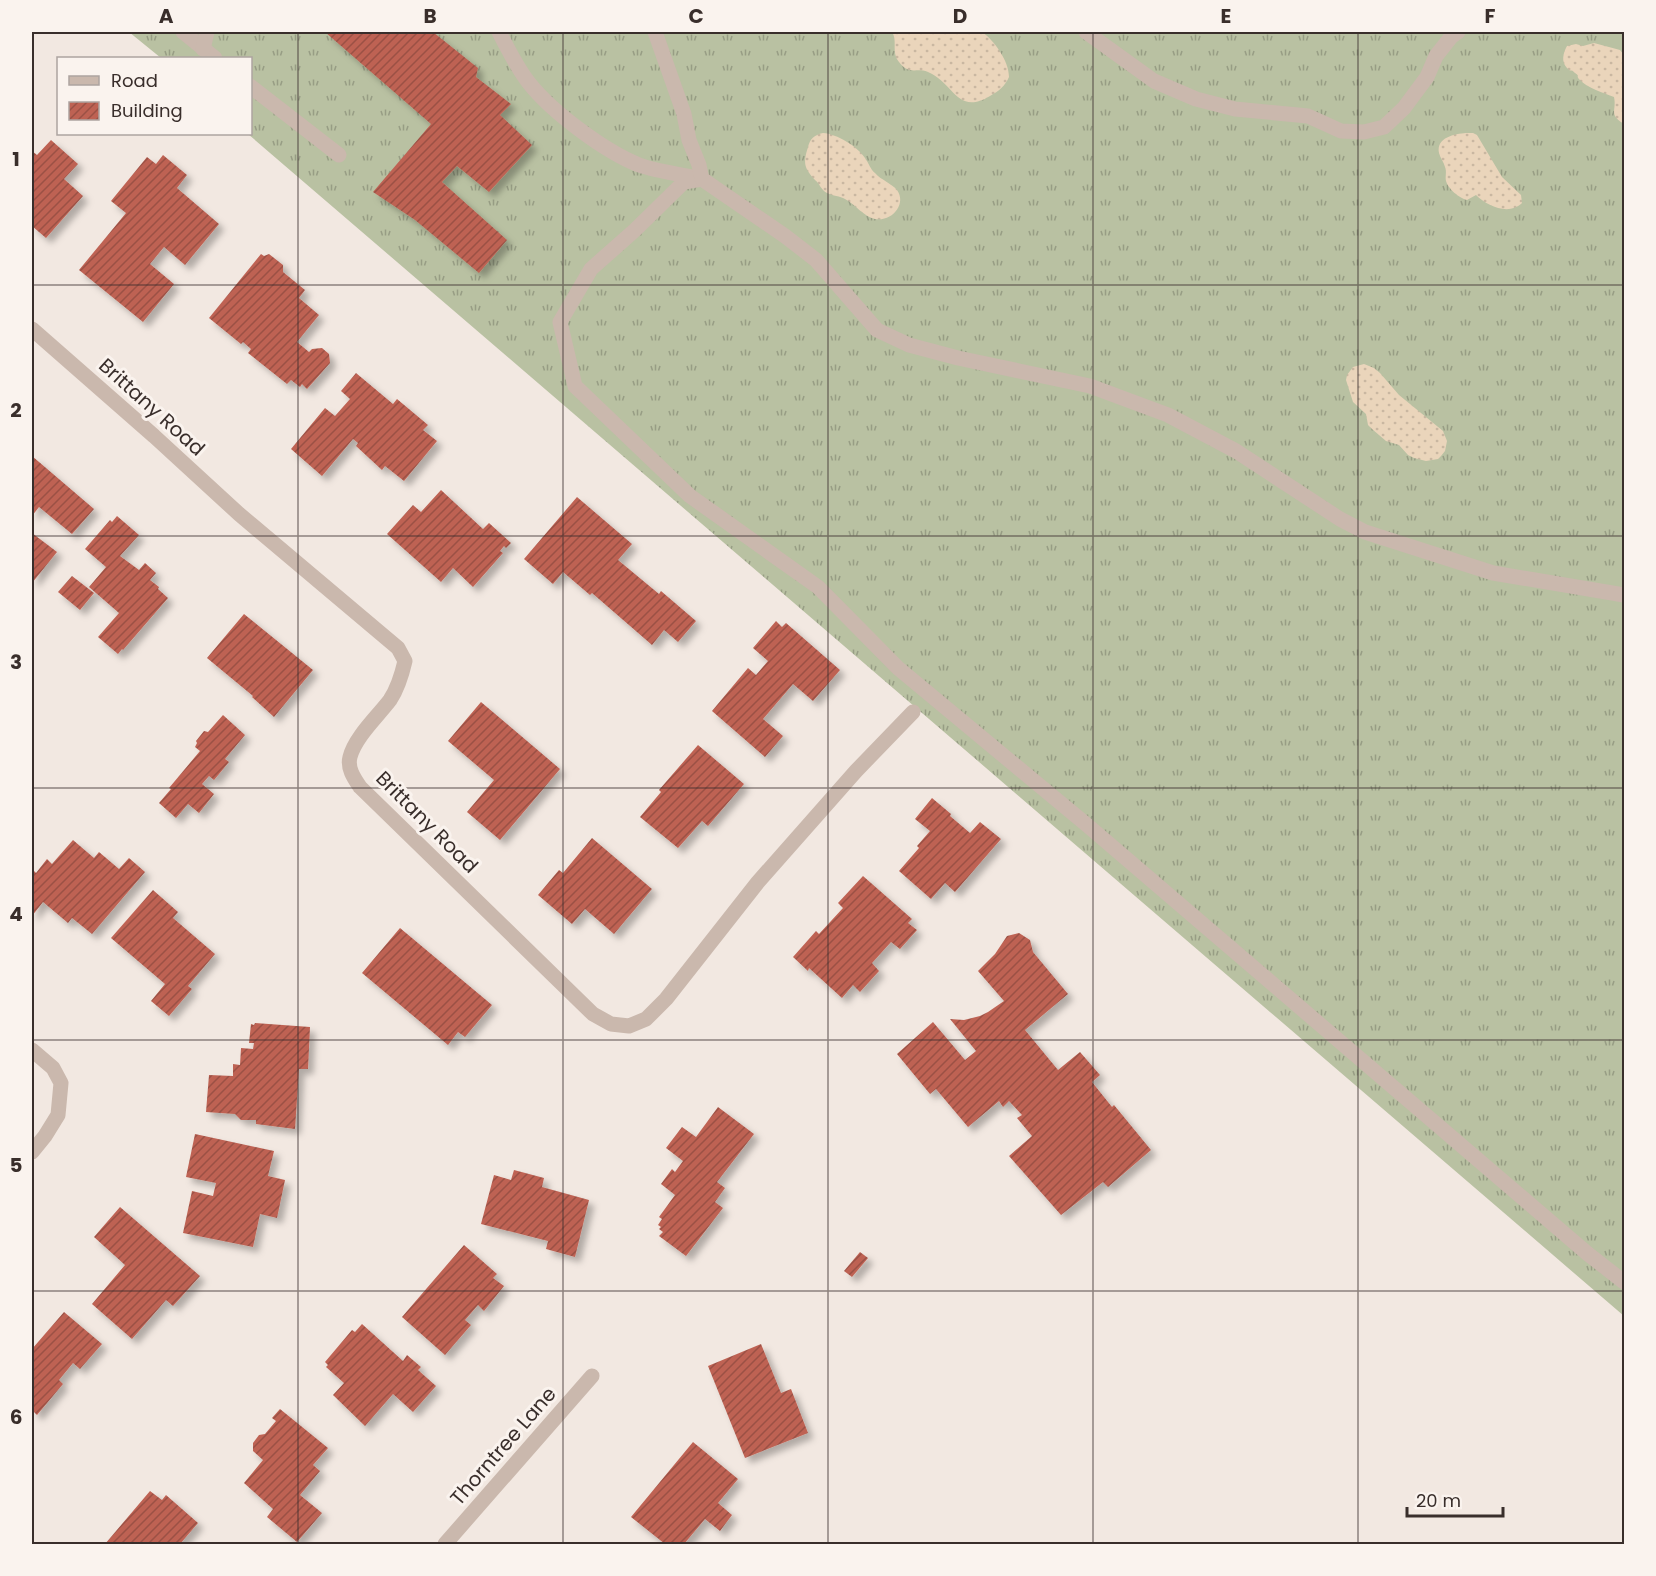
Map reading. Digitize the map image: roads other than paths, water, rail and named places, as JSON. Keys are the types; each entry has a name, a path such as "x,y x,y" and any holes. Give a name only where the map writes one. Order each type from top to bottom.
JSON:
{"street":[{"path":"183,32 214,57"},
{"path":"203,49 207,32"},
{"path":"499,32 529,83 585,134 640,165 702,179 785,236 816,261 877,330 909,345 958,358 1090,386 1168,416 1236,451 1340,519 1365,532 1493,573 1624,595"},
{"path":"655,32 684,114 689,140 702,179"},
{"path":"1086,32 1154,81 1196,99 1235,109 1308,116 1341,131 1364,132 1384,127 1404,108 1427,77 1436,56 1458,32"},
{"path":"252,88 339,154"},
{"path":"702,179 684,182 591,269 560,322 575,386 690,495 818,587 898,668 1087,825 1588,1254 1624,1282"},
{"name":"Brittany Road","path":"32,329 239,514 398,648 405,660 401,677 392,697 357,742 350,758 351,773 360,787 593,1014 611,1024 629,1026 646,1019 666,999 758,882 855,771 913,712"},
{"path":"32,1050 52,1068 61,1083 58,1115 45,1137 32,1152"},
{"name":"Thorntree Lane","path":"445,1545 592,1376"}]}
